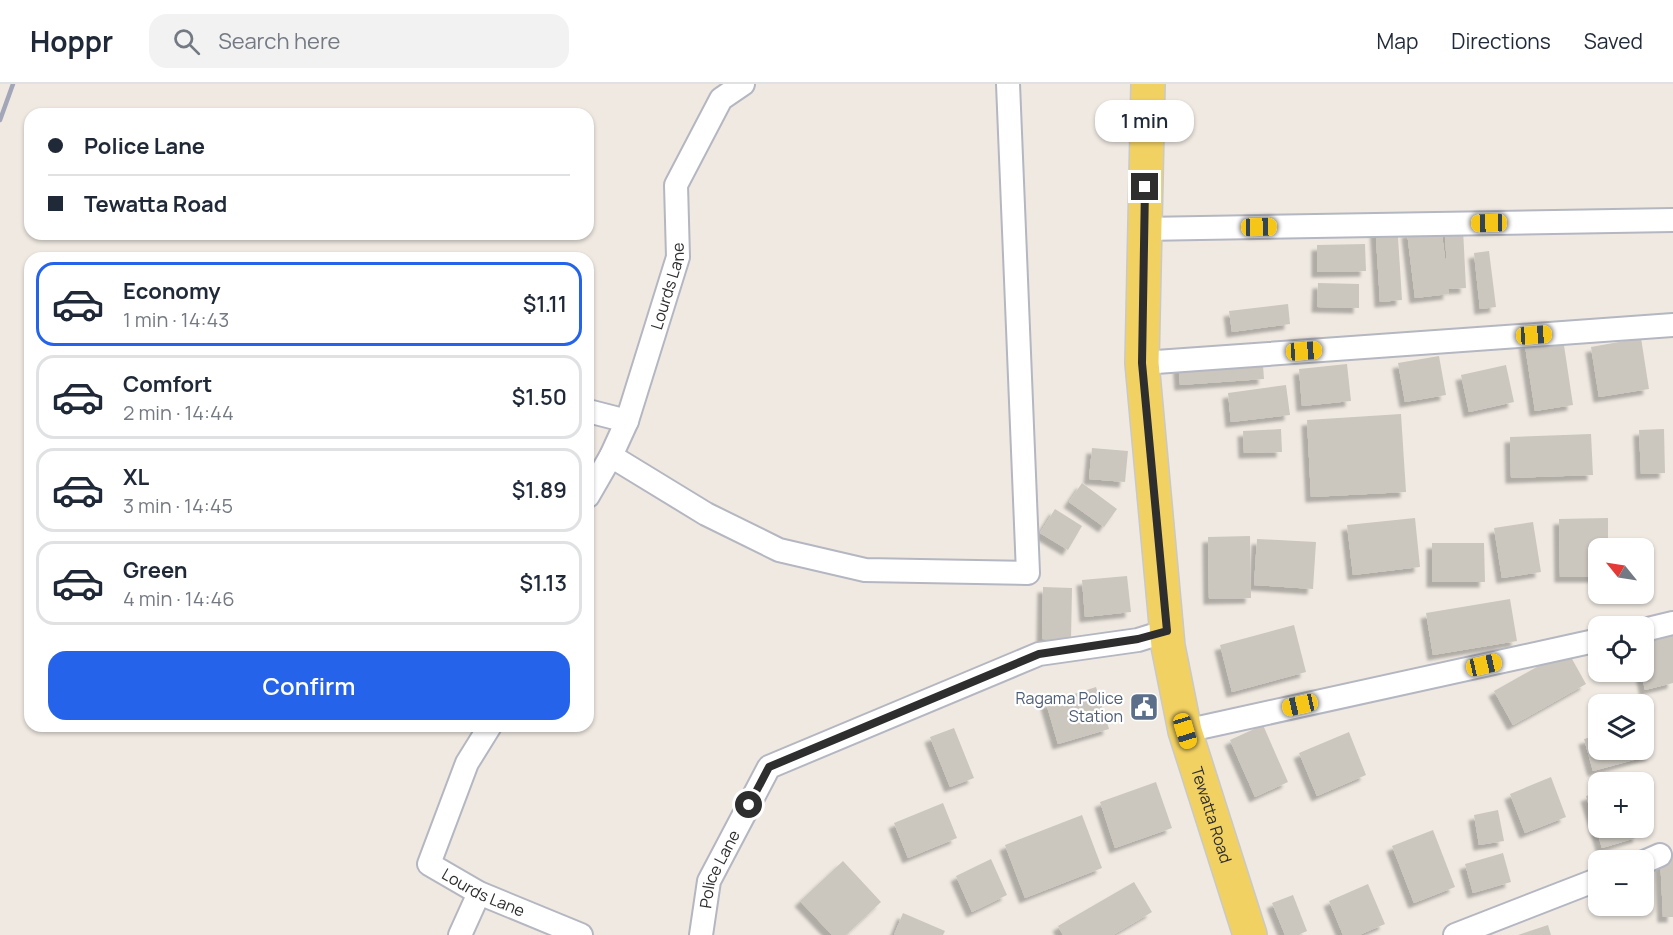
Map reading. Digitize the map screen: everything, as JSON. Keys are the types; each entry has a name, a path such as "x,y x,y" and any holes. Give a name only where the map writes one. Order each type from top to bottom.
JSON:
{"main road":[{"name":"Tewatta Road","path":"1148,84 1142,363 1168,646 1185,731 1242,930"}],"street":[{"name":"Lourds Lane","path":"594,486 627,421 678,257 676,185 713,91 743,84"},
{"path":"611,456 706,514 779,550 866,570 1028,573 1008,84"},
{"path":"1144,230 1673,220"},
{"path":"1142,363 1673,325"},
{"path":"594,413 627,421"},
{"path":"1654,628 1673,624"},
{"name":"Police Lane","path":"701,935 709,881 769,767 1039,654 1138,639 1167,631"},
{"path":"1185,731 1588,642"},
{"name":"Lourds Lane","path":"485,732 467,763 429,864 479,893 581,935"},
{"path":"1455,935 1588,883"},
{"path":"460,935 479,893"}],"building":[{"path":"1397,221 1402,300 1380,302 1375,222"},
{"path":"1441,227 1447,273 1445,230 1463,229 1466,288 1448,289 1449,294 1415,298 1407,232"},
{"path":"1365,244 1366,271 1317,272 1317,245"},
{"path":"1489,251 1496,307 1480,309 1474,253"},
{"path":"1318,283 1359,284 1359,308 1317,307"},
{"path":"1288,304 1290,324 1232,332 1229,311"},
{"path":"1562,332 1573,405 1535,411 1524,339"},
{"path":"1641,338 1649,389 1599,397 1591,347"},
{"path":"1262,352 1264,379 1180,385 1178,358"},
{"path":"1439,356 1446,395 1405,402 1398,363"},
{"path":"1347,364 1351,401 1302,406 1299,369"},
{"path":"1506,365 1514,402 1469,412 1461,375"},
{"path":"1286,385 1290,415 1231,422 1228,393"},
{"path":"1401,414 1406,492 1311,497 1307,420"},
{"path":"1281,429 1282,452 1244,453 1243,431"},
{"path":"1664,429 1665,473 1641,474 1639,430"},
{"path":"1591,434 1593,475 1511,478 1510,437"},
{"path":"1092,448 1128,451 1125,482 1089,479"},
{"path":"1082,483 1117,509 1104,527 1069,502"},
{"path":"1055,509 1082,526 1068,550 1040,533"},
{"path":"1415,518 1420,567 1353,575 1347,525"},
{"path":"1608,518 1608,538 1588,538 1588,577 1560,577 1559,519"},
{"path":"1533,522 1541,572 1502,578 1494,528"},
{"path":"1250,536 1251,598 1209,599 1208,537"},
{"path":"1257,539 1316,542 1313,589 1254,585"},
{"path":"1432,543 1484,543 1485,582 1432,582"},
{"path":"1127,576 1131,612 1085,617 1082,580"},
{"path":"1043,587 1072,588 1071,640 1042,639"},
{"path":"1510,599 1517,641 1433,655 1426,613"},
{"path":"1294,625 1306,672 1232,692 1220,645"},
{"path":"1673,631 1673,683 1645,690 1643,682 1654,682 1654,636"},
{"path":"1567,650 1586,684 1513,725 1494,691"},
{"path":"1096,687 1109,729 1058,744 1046,703"},
{"path":"1263,725 1288,782 1255,797 1230,740"},
{"path":"954,728 974,778 950,787 930,737"},
{"path":"1349,732 1366,775 1317,796 1299,753"},
{"path":"1588,738 1588,753 1584,739"},
{"path":"1590,760 1634,760 1593,771"},
{"path":"1551,777 1566,817 1525,833 1510,794"},
{"path":"1156,782 1172,828 1115,848 1100,802"},
{"path":"943,803 957,838 908,858 894,823"},
{"path":"1498,810 1504,841 1479,845 1474,815"},
{"path":"1082,815 1102,868 1025,898 1005,845"},
{"path":"1433,830 1455,887 1414,903 1392,846"},
{"path":"1599,838 1636,838 1602,848"},
{"path":"1503,853 1511,882 1473,893 1465,864"},
{"path":"1660,855 1673,855 1673,917 1663,917"},
{"path":"991,859 1007,895 972,912 956,876"},
{"path":"843,861 881,902 846,935 832,935 800,901"},
{"path":"1134,882 1152,912 1113,935 1063,935 1058,926"},
{"path":"1368,884 1385,924 1359,935 1343,935 1329,901"},
{"path":"1293,895 1307,931 1298,935 1285,935 1272,903"},
{"path":"903,913 945,931 943,935 894,935"},
{"path":"1548,925 1551,935 1518,935"}],"railway":[{"path":"0,120 13,84"}],"place":[{"name":"Ragama Police Station","path":"1144,707"}],"route":[{"path":"749,805 769,767 1039,654 1138,639 1167,631 1142,363 1145,187"}]}
